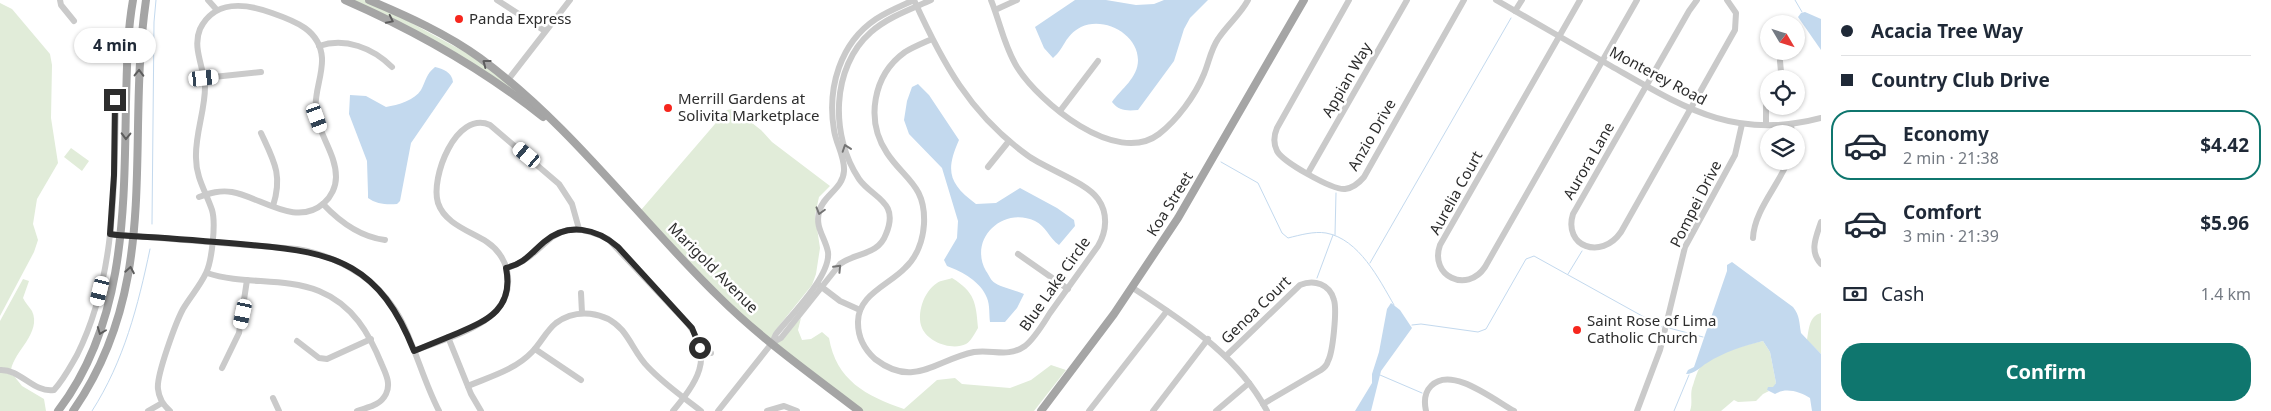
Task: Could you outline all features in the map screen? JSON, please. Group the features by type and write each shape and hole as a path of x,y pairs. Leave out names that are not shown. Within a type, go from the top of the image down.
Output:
{"main road":[{"path":"58,411 92,352 105,318 116,276 122,236 128,28 133,0"},
{"path":"73,411 100,366 114,331 130,274 135,236 140,58 146,0"},
{"name":"Marigold Avenue","path":"345,0 388,19 438,45 506,89 561,130"},
{"name":"Marigold Avenue","path":"369,0 442,36 477,57 508,80 611,179 718,296 772,344 859,411"},
{"name":"Koa Street","path":"1041,411 1133,288 1211,164 1304,0"}],"street":[{"path":"60,0 64,10 74,21"},
{"path":"208,0 216,9"},
{"path":"497,0 545,30"},
{"path":"819,285 828,257 827,248 819,229 818,213 824,200 840,183 844,173 844,163 835,136 832,116 834,88 838,69 848,48 868,25 883,14 915,2 931,0"},
{"path":"990,0 1007,48 1030,85 1060,111 1085,129 1117,142 1134,143 1154,137 1166,127 1187,103 1204,74 1218,38 1241,13 1248,0"},
{"path":"995,10 1017,0"},
{"name":"Anzio Drive","path":"1349,0 1275,131 1275,145 1280,155 1287,162 1336,188 1350,188 1360,182 1464,0"},
{"name":"Appian Way","path":"1308,173 1407,0"},
{"name":"Monterey Road","path":"1496,0 1602,61 1690,109 1707,116 1742,124 1766,125 1791,124 1821,118"},
{"path":"1515,11 1522,0"},
{"name":"Aurelia Court","path":"1580,0 1440,246 1439,263 1444,272 1452,278 1468,280 1482,271 1637,0"},
{"name":"Aurora Lane","path":"1697,0 1688,11 1573,214 1573,232 1583,244 1596,248 1608,246 1614,241 1735,30 1736,13 1727,0"},
{"path":"508,80 566,1"},
{"path":"718,411 772,344 782,338 819,285 844,262 870,252 880,245 885,237 889,225 889,216 884,203 857,176 843,139 839,110 846,68 856,48 872,31 915,2"},
{"name":"Blue Lake Circle","path":"860,310 859,332 865,349 888,368 898,372 910,373 972,352 1006,353 1021,348 1033,338 1068,289 1103,237 1106,223 1102,207 1095,195 1086,188 1040,164 1009,141 975,107 963,92 932,39 915,2"},
{"path":"170,411 162,403 158,392 159,380 183,310 194,285 206,273 214,219 202,196 197,172 196,154 204,101 204,78 198,51 198,36 203,22 216,9 233,3 250,4 301,24 310,32 319,46 322,65 315,110 336,174 333,192 323,204 313,210 300,213 291,213 231,192 215,192 202,196"},
{"path":"819,285 840,301 860,310 871,295 909,264 922,238 924,214 918,193 908,176 891,159 882,146 876,128 874,106 879,85 891,66 905,52 932,39"},
{"path":"319,46 338,42 352,44 381,57 392,67"},
{"path":"1060,111 1098,61"},
{"path":"1780,61 1782,70"},
{"path":"204,78 261,72"},
{"path":"0,370 21,375 43,390 54,390 83,342 96,307 104,275 110,234 116,103 114,99 105,98"},
{"path":"1766,115 1766,125"},
{"path":"414,351 484,322 496,313 507,291 506,268 495,249 451,221 441,211 438,202 436,189 443,164 457,135 465,126 478,122 490,125 554,178 572,204 579,229"},
{"name":"Pompei Drive","path":"1637,411 1657,361 1685,247 1735,155 1742,124"},
{"path":"261,133 278,173 278,190 273,206"},
{"path":"988,166 1009,141"},
{"path":"1753,238 1753,231 1760,215 1783,170"},
{"path":"323,204 336,218 370,237 385,240"},
{"path":"1821,222 1814,248 1815,257 1821,264"},
{"path":"506,268 525,261 554,236 565,231 579,229 594,232 618,247 692,328 697,338 701,354 697,378 673,411"},
{"path":"110,234 306,250 327,256 352,268 369,281 391,304 403,324 439,411"},
{"path":"1018,254 1068,289"},
{"path":"206,273 221,278 302,286 326,294 353,314 371,339 386,376 388,388 384,397 378,403 357,411"},
{"path":"222,368 239,333 247,280"},
{"name":"Genoa Court","path":"1226,356 1296,287 1304,283 1315,282 1322,284 1330,291 1335,305 1328,362 1321,370 1263,404"},
{"path":"1133,288 1208,339 1226,356 1249,383 1267,411"},
{"path":"581,293 582,313"},
{"path":"1089,411 1167,310"},
{"path":"468,386 512,367 535,348 556,323 566,317 582,313 604,317 616,324 647,366 701,411"},
{"path":"448,337 468,386 481,411"},
{"path":"297,341 319,358 327,359 371,339"},
{"path":"1152,411 1208,339"},
{"path":"535,348 581,380"},
{"path":"701,354 711,353"},
{"path":"1426,411 1425,398 1429,388 1439,380 1450,378 1462,382 1510,410"},
{"path":"1216,411 1249,383"},
{"path":"273,398 279,411"},
{"path":"148,411 162,403"},
{"path":"768,411 784,406 796,411"}],"green space":[{"path":"351,0 364,0 391,12 476,58 535,106 507,87"},
{"path":"0,3 12,9 50,54 52,65 51,118 58,163 37,199 33,224 38,240 34,252 0,316"},
{"path":"734,109 761,130 772,142 830,186 819,197 815,215 820,248 816,274 812,285 774,332 771,340 719,295 641,210 727,110"},
{"path":"71,148 89,161 82,171 64,157"},
{"path":"952,278 970,293 975,305 978,328 968,343 960,346 948,346 935,341 925,333 920,322 922,303 928,291 939,282"},
{"path":"23,279 29,281 23,298 32,311 33,327 11,370 0,368 0,321"},
{"path":"1821,313 1821,354 1807,340 1812,320"},
{"path":"801,318 798,330 802,340 811,339 822,332 829,338 838,365 855,384 865,392 904,409 937,380 955,378 962,384 1010,388 1031,380 1051,365 1066,370 1034,411 863,411 776,344"},
{"path":"1763,341 1770,352 1776,383 1774,387 1767,390 1769,391 1756,401 1738,402 1734,400 1721,411 1690,411 1692,388 1698,371 1703,364 1728,351"},
{"path":"4,372 14,376 22,386 44,399 46,411 0,411 0,373"}],"water":[{"path":"1075,0 1106,0 1136,5 1154,4 1164,0 1208,0 1190,18 1184,29 1174,61 1138,110 1124,110 1112,102 1132,78 1138,60 1132,42 1126,35 1109,26 1090,24 1081,27 1071,34 1053,58 1044,48 1035,27"},
{"path":"1805,12 1821,19 1821,50 1805,27 1805,15 1800,15"},
{"path":"435,67 449,73 453,82 411,143 400,201 397,204 374,202 368,198 367,161 349,114 350,95 366,96 386,107 401,103 418,94 428,75"},
{"path":"918,84 929,95 959,140 951,169 955,183 967,197 976,204 996,203 1020,188 1057,208 1074,220 1075,226 1059,245 1039,223 1023,218 1011,218 1001,222 992,228 985,237 982,259 991,279 998,285 1024,294 1017,308 1005,322 990,322 988,301 984,292 976,282 947,266 944,260 957,238 958,221 942,168 909,134 904,120 907,101 912,87"},
{"path":"1732,262 1793,307 1797,313 1801,333 1821,354 1821,411 1812,411 1810,398 1802,394 1784,391 1775,394 1767,390 1768,387 1773,387 1776,383 1770,352 1763,341 1741,347 1713,359 1695,372 1686,374 1688,370 1694,367 1727,271 1727,265"},
{"path":"1391,303 1400,310 1412,328 1381,371 1371,411 1355,411 1372,383 1372,374 1379,352 1387,309"}],"waterway":[{"path":"152,224 154,22 156,0"},
{"path":"1795,0 1802,12"},
{"path":"1370,263 1511,18"},
{"path":"1221,162 1258,183 1282,233 1288,238 1326,233 1348,243 1375,272 1394,305"},
{"path":"1335,235 1336,193"},
{"path":"1317,278 1333,235"},
{"path":"92,411 113,373 121,353 135,312 150,249"},
{"path":"1568,274 1582,251"},
{"path":"1412,325 1421,324 1478,332 1486,329 1526,259 1534,256 1662,327"},
{"path":"1669,328 1703,337"},
{"path":"1380,375 1422,393"},
{"path":"1674,411 1689,375"}],"place":[{"name":"Panda Express","path":"459,19"},
{"name":"Merrill Gardens at Solivita Marketplace","path":"668,108"},
{"name":"Saint Rose of Lima Catholic Church","path":"1577,330"}],"route":[{"path":"115,100 114,175 110,234 290,248 327,256 361,274 387,298 403,324 414,351 489,319 502,305 506,296 508,283 506,268 525,261 544,242 559,232 579,229 594,232 618,247 692,328 700,348"}]}
